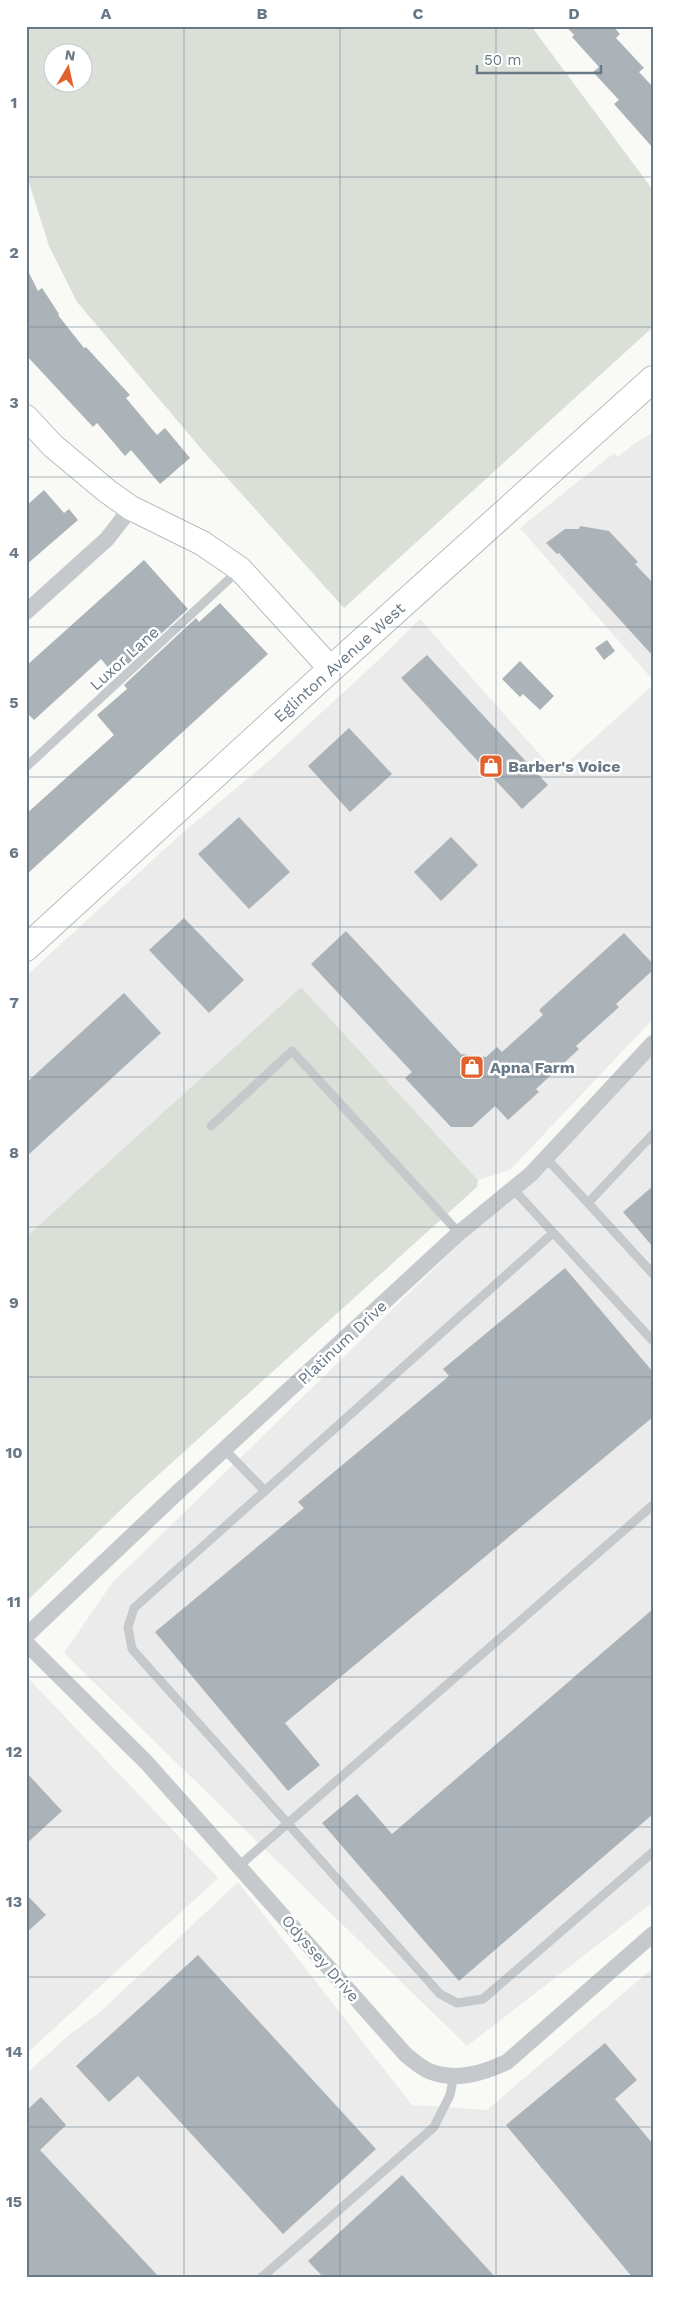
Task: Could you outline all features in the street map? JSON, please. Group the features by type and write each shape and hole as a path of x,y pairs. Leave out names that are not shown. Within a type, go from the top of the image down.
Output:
{"main road":[{"name":"Eglinton Avenue West","path":"26,948 331,669 652,380"}],"street":[{"path":"26,418 79,470 131,508 202,543 240,569 331,669"},
{"path":"26,612 107,539 131,508"},
{"name":"Platinum Drive","path":"26,1636 459,1233 514,1190 653,1043"},
{"name":"Odyssey Drive","path":"26,1643 147,1763 240,1865 406,2055 430,2071 454,2075 479,2074 506,2062 653,1934"}],"lane":[{"name":"Luxor Lane","path":"26,767 240,569"},
{"path":"211,1126 292,1052 459,1233"},
{"path":"588,1203 653,1134"},
{"path":"546,1158 653,1274"},
{"path":"514,1190 653,1341"},
{"path":"553,1233 134,1608 128,1626 132,1649 440,1994 457,2003 482,1999 653,1852"},
{"path":"225,1450 265,1492"},
{"path":"240,1865 286,1822 653,1505"},
{"path":"262,2278 434,2126 447,2102 454,2075"}],"shaded area":[{"path":"26,26 531,26 653,190 653,327 344,608 203,451 77,302 49,246 26,173"},
{"path":"651,434 653,436 653,680 520,528 614,453 618,457 638,441"},
{"path":"420,619 556,773 653,685 653,1019 510,1170 478,1180 301,987 26,1237 26,976 180,835 270,760"},
{"path":"301,987 478,1180 477,1187 135,1496 26,1602 26,1237"},
{"path":"653,1055 653,1902 467,2046 64,1653 112,1583"},
{"path":"28,1678 218,1878 26,2054 26,1679"},
{"path":"238,1882 412,2105 487,2110 653,1968 653,2278 26,2278 26,2074 69,2035 99,2013"}],"building":[{"path":"566,26 613,26 620,34 616,38 644,68 639,72 653,87 653,148 614,104 619,100 593,72 599,67 572,37 574,35"},
{"path":"26,267 38,291 42,288 58,315 84,348 86,347 130,395 126,398 157,435 165,428 190,458 160,484 131,450 125,456 97,423 93,427 26,355"},
{"path":"44,490 64,513 69,509 78,520 26,565 26,506"},
{"path":"580,526 609,531 638,562 635,564 653,583 653,656 559,553 557,554 546,543 565,529 579,529"},
{"path":"144,560 188,609 115,676 101,659 34,720 26,712 26,666"},
{"path":"220,603 268,654 26,875 26,814 114,735 97,715 127,689 124,685 196,618 199,622"},
{"path":"607,640 615,651 604,660 595,648"},
{"path":"427,655 548,785 522,809 401,678"},
{"path":"520,661 554,696 540,710 523,694 520,697 502,679"},
{"path":"349,728 392,774 350,812 308,766"},
{"path":"239,817 290,872 249,909 198,854"},
{"path":"451,837 478,865 441,901 414,872"},
{"path":"184,918 244,980 209,1013 149,950"},
{"path":"346,931 461,1054 486,1057 497,1047 502,1052 543,1015 539,1010 624,933 653,964 653,970 616,1004 619,1007 576,1046 579,1049 536,1089 539,1092 508,1120 495,1106 472,1127 451,1127 405,1078 412,1072 311,964"},
{"path":"124,993 161,1033 26,1157 26,1083"},
{"path":"653,1186 653,1247 623,1212"},
{"path":"565,1268 653,1372 653,1417 285,1723 320,1765 288,1791 155,1632 304,1508 298,1502 449,1376 443,1369"},
{"path":"653,1609 653,1814 459,1981 322,1823 357,1794 392,1834"},
{"path":"26,1772 62,1811 26,1844"},
{"path":"26,1894 46,1915 26,1933"},
{"path":"198,1955 376,2149 283,2234 138,2076 109,2102 76,2066"},
{"path":"605,2043 637,2080 615,2099 653,2144 653,2278 633,2278 506,2125"},
{"path":"41,2097 66,2125 40,2150 160,2278 26,2278 26,2111"},
{"path":"402,2175 496,2278 324,2278 308,2261"}],"place":[{"name":"Barber's Voice","path":"491,766"},
{"name":"Apna Farm","path":"472,1067"}]}
